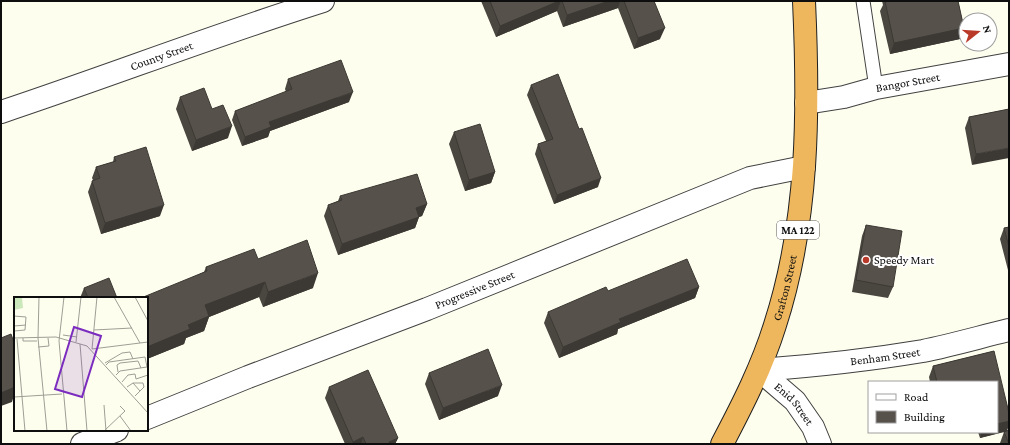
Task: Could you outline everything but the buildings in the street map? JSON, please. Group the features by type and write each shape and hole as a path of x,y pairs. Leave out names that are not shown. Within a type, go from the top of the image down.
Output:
{"highway":[{"name":"Grafton Street","path":"722,444 759,370 775,326 788,279 798,233 804,166 806,103 804,1"}],"street":[{"name":"County Street","path":"1,112 97,80 240,28 323,1"},
{"name":"Bangor Street","path":"806,103 876,88 1009,64"},
{"name":"Progressive Street","path":"148,418 248,377 427,309 750,178 804,166"},
{"name":"Benham Street","path":"759,370 839,363 888,356 924,350 1009,330"},
{"name":"Enid Street","path":"759,370 795,401 813,427 820,444"},
{"path":"82,444 114,431"}],"lane":[{"path":"863,1 876,88"}],"place":[{"name":"Speedy Mart","path":"866,260"}]}
